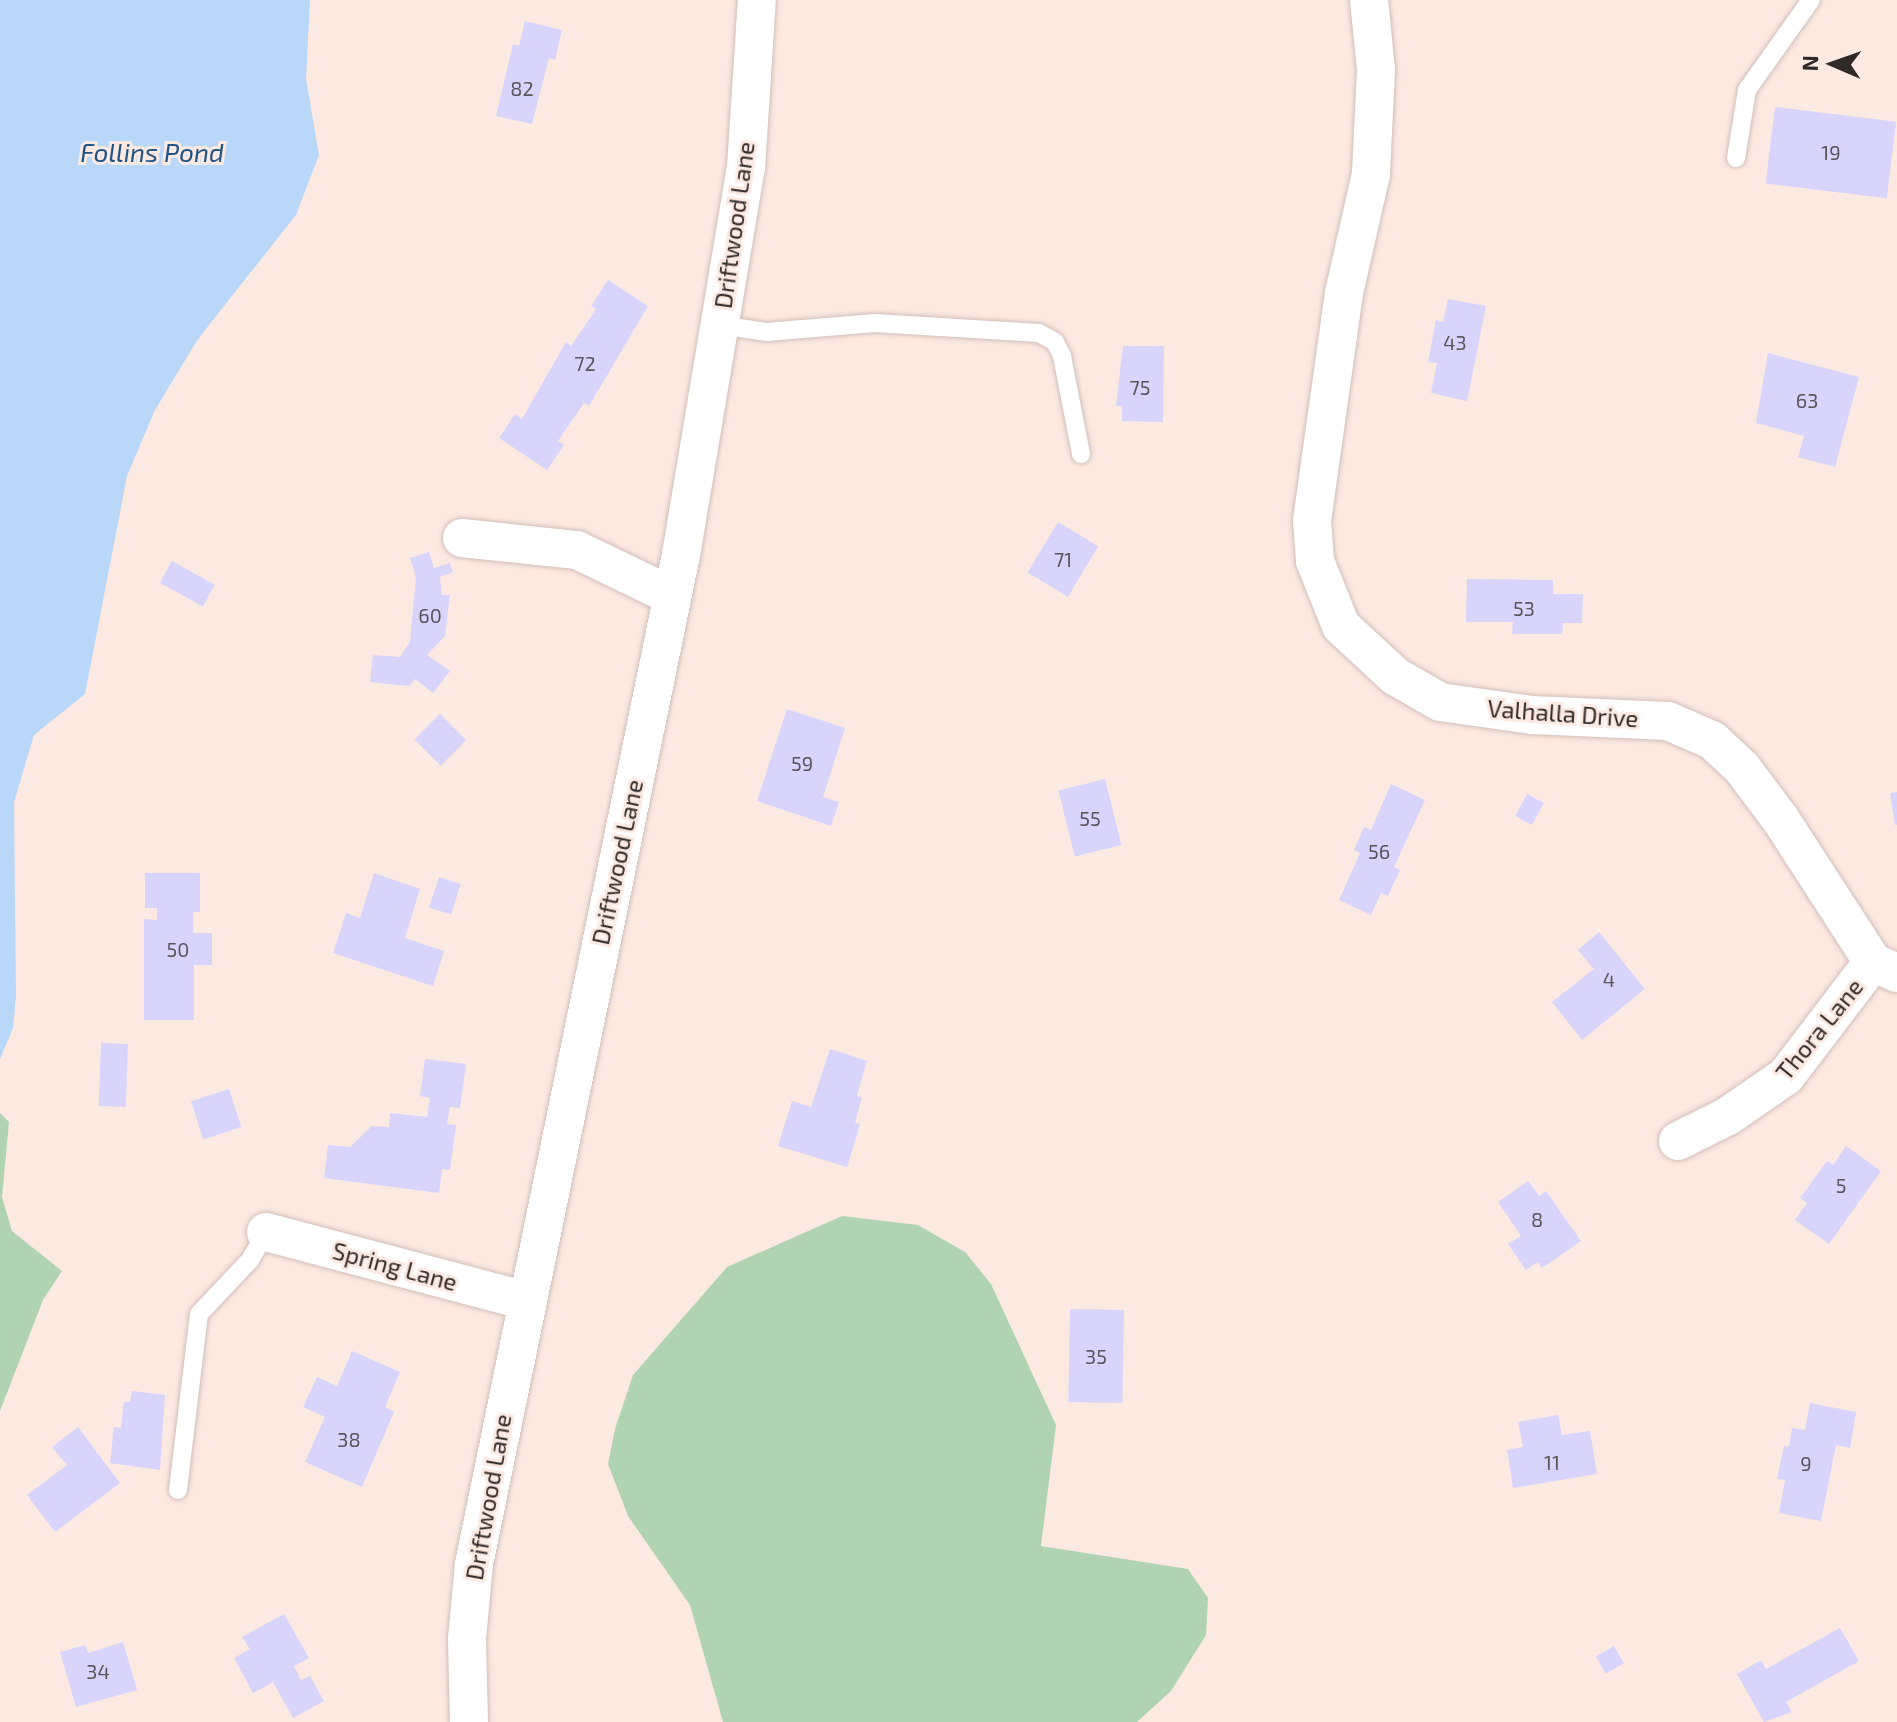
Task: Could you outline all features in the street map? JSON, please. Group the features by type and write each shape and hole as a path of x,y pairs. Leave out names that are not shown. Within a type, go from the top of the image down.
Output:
{"street":[{"name":"Driftwood Lane","path":"469,1722 467,1639 474,1564 524,1300 672,596 746,168 757,0"},
{"name":"Valhalla Drive","path":"1369,0 1376,70 1371,174 1344,293 1312,521 1315,561 1341,626 1395,676 1440,702 1532,715 1668,721 1712,740 1742,768 1885,968"},
{"path":"462,538 577,550 672,596"},
{"name":"Thora Lane","path":"1678,1141 1728,1116 1786,1076 1885,968"},
{"name":"Spring Lane","path":"266,1232 524,1300"}],"lane":[{"path":"1736,158 1747,90 1811,0"},
{"path":"719,325 767,332 875,323 1039,333 1055,342 1062,356 1081,454"},
{"path":"178,1490 199,1314 250,1260 266,1232"}],"green space":[{"path":"0,1113 9,1122 2,1197 12,1231 62,1271 43,1300 0,1411"},
{"path":"842,1216 918,1225 965,1252 991,1284 1056,1425 1041,1546 1188,1569 1208,1598 1206,1635 1171,1691 1137,1722 723,1722 690,1605 628,1516 608,1464 615,1429 633,1375 727,1267"}],"water":[{"name":"Follins Pond","path":"0,0 310,0 306,79 319,155 296,215 198,339 155,410 127,476 85,694 34,735 14,802 16,996 13,1028 0,1059"}],"building":[{"path":"525,21 562,30 555,60 549,58 532,124 496,116 513,44 519,46"},
{"path":"1775,107 1896,122 1887,198 1766,183"},
{"path":"608,280 648,306 589,406 584,403 558,441 564,445 547,470 499,438 515,414 522,419 566,342 571,346 596,309 591,306"},
{"path":"1448,299 1486,306 1467,401 1431,393 1437,363 1428,362 1436,320 1443,322"},
{"path":"1123,346 1164,346 1163,422 1122,421 1122,406 1116,406"},
{"path":"1768,353 1859,377 1835,467 1798,457 1804,436 1756,423"},
{"path":"1058,522 1098,546 1068,597 1028,573"},
{"path":"429,552 434,568 450,563 453,572 440,577 442,595 450,595 445,636 427,655 450,671 433,693 415,679 409,686 370,682 373,655 400,657 410,642 416,577 410,558"},
{"path":"172,561 215,585 203,607 160,583"},
{"path":"1467,579 1553,580 1553,594 1583,594 1582,623 1563,623 1562,634 1512,634 1513,622 1466,622"},
{"path":"787,709 845,728 823,797 839,802 831,826 757,801"},
{"path":"440,714 466,740 441,766 415,739"},
{"path":"1105,779 1121,845 1075,857 1058,791"},
{"path":"1391,784 1425,800 1394,867 1400,870 1388,896 1381,893 1371,915 1339,900 1360,853 1354,850 1364,827 1371,830"},
{"path":"1897,792 1897,825 1895,825 1890,793"},
{"path":"1527,794 1544,803 1532,825 1515,816"},
{"path":"145,873 200,873 200,912 193,912 193,933 212,933 212,965 194,965 194,1020 144,1020 144,919 157,920 157,908 145,908"},
{"path":"374,873 420,889 405,938 444,951 433,986 333,953 346,913 360,918"},
{"path":"439,877 461,884 451,915 429,907"},
{"path":"1599,932 1645,989 1582,1040 1552,1002 1594,969 1578,950"},
{"path":"101,1043 128,1044 126,1107 99,1106"},
{"path":"830,1049 867,1061 857,1096 862,1097 855,1123 860,1124 847,1167 778,1146 792,1101 811,1107"},
{"path":"425,1059 466,1064 460,1108 450,1107 447,1124 456,1125 450,1170 442,1169 439,1193 324,1178 328,1145 350,1147 372,1126 389,1127 390,1113 427,1117 430,1098 420,1096"},
{"path":"229,1089 241,1127 203,1139 191,1101"},
{"path":"1846,1146 1881,1171 1829,1244 1795,1220 1807,1203 1800,1198 1827,1161 1833,1165"},
{"path":"1528,1181 1539,1196 1546,1191 1581,1241 1542,1268 1538,1262 1526,1270 1508,1244 1521,1236 1498,1202"},
{"path":"1070,1309 1124,1310 1122,1403 1068,1402"},
{"path":"352,1351 400,1372 385,1407 394,1412 362,1487 305,1462 325,1417 303,1407 317,1377 337,1386"},
{"path":"132,1391 165,1395 160,1470 110,1463 114,1427 121,1428 124,1402 130,1402"},
{"path":"1810,1403 1856,1412 1850,1448 1836,1445 1821,1521 1779,1513 1785,1480 1777,1479 1784,1446 1789,1447 1792,1428 1805,1430"},
{"path":"1558,1415 1562,1435 1590,1431 1597,1474 1513,1488 1507,1450 1523,1447 1518,1422"},
{"path":"78,1427 120,1483 55,1532 27,1495 67,1465 52,1447"},
{"path":"284,1614 309,1658 294,1666 301,1680 310,1676 324,1701 293,1718 273,1682 253,1693 234,1658 250,1649 242,1637"},
{"path":"1840,1628 1859,1661 1786,1702 1792,1712 1764,1722 1737,1674 1761,1660 1766,1669"},
{"path":"123,1642 137,1690 76,1707 60,1652 85,1645 88,1653"},
{"path":"1614,1646 1624,1663 1606,1674 1596,1656"}]}
